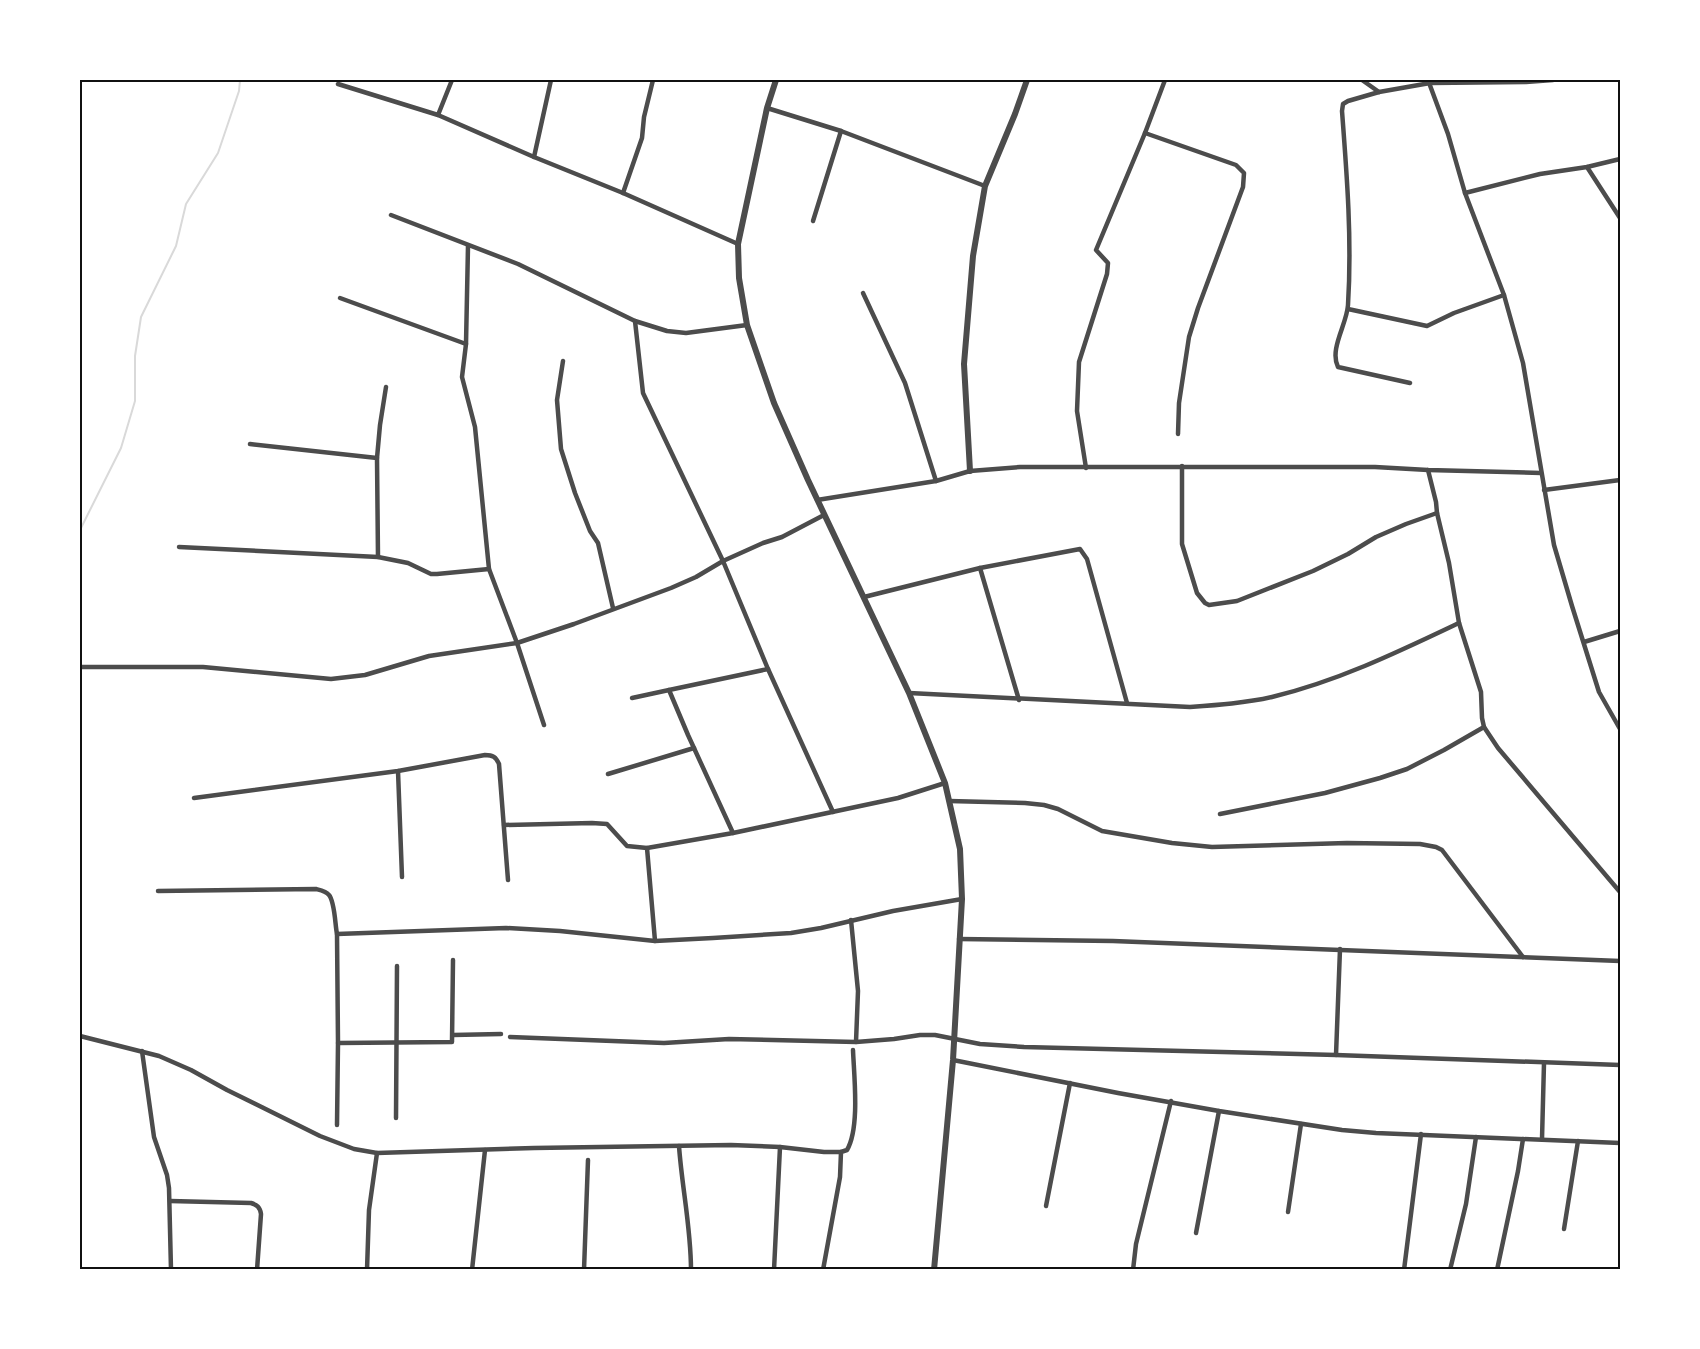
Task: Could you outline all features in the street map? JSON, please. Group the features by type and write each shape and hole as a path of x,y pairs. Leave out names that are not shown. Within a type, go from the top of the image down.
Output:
{"street":[{"path":"438,115 452,80"},
{"path":"534,157 551,80"},
{"path":"623,194 642,138 644,117 653,80"},
{"path":"776,80 767,108 738,244 739,278 747,325 774,403 817,500 909,693 945,783 960,849 962,899 953,1060 934,1269"},
{"path":"970,471 963,364 973,256 985,186 1027,80"},
{"path":"1086,468 1077,411 1079,362 1107,274 1108,263 1096,250 1165,80"},
{"path":"1362,80 1379,92"},
{"path":"1410,383 1338,368 1335,362 1339,334 1348,309 1350,226 1343,104 1379,92 1429,81 1553,80"},
{"path":"1429,81 1448,134 1465,193 1504,295 1529,391 1554,545 1599,692 1620,729"},
{"path":"338,84 438,115 738,244"},
{"path":"767,108 841,131 985,186"},
{"path":"813,221 841,131"},
{"path":"1145,133 1236,165 1244,173 1243,187 1189,337 1179,403 1178,434"},
{"path":"1465,193 1540,174 1620,159"},
{"path":"1587,167 1620,218"},
{"path":"391,215 518,264 635,321 667,331 686,333 747,325"},
{"path":"468,246 466,344 462,377 475,427 489,569 517,643 544,725"},
{"path":"863,293 905,383 936,480"},
{"path":"1348,309 1427,326 1454,313 1504,295"},
{"path":"340,298 466,344"},
{"path":"635,321 643,393 723,561 768,669 833,812"},
{"path":"563,361 557,400 561,449 574,493 590,531 598,543 613,609"},
{"path":"378,557 377,458 386,387"},
{"path":"249,444 377,458"},
{"path":"1182,466 1182,544 1197,593 1209,605 1237,601 1313,571 1376,537 1437,513"},
{"path":"817,500 936,480 970,471 1020,467 1375,466 1541,473"},
{"path":"1428,470 1437,502 1437,513 1449,563 1459,622 1479,684 1485,727 1498,748 1620,892"},
{"path":"1544,490 1620,480"},
{"path":"80,667 203,667 331,679 365,675 446,652 517,643 574,624 671,588 723,561 782,537 824,515"},
{"path":"178,547 378,557 408,563 431,574 489,569"},
{"path":"864,597 980,567 1080,549 1087,559 1127,703"},
{"path":"980,567 1018,700"},
{"path":"909,693 1190,707 1231,704 1271,697 1324,682 1388,657 1459,622"},
{"path":"1584,642 1620,631"},
{"path":"632,698 768,669"},
{"path":"669,690 733,833"},
{"path":"1220,814 1325,794 1380,778 1407,769 1485,727"},
{"path":"608,774 693,748"},
{"path":"194,798 398,771 492,755 499,764 508,880"},
{"path":"398,771 402,877"},
{"path":"504,825 608,824 627,846 647,848 733,833 898,798 945,783"},
{"path":"949,801 1044,805 1058,809 1102,831 1212,847 1347,843 1420,844 1437,847 1442,850 1523,957"},
{"path":"647,848 655,941"},
{"path":"158,891 316,889 329,895 337,934 337,1125"},
{"path":"337,934 506,928 655,941 791,933 962,899"},
{"path":"851,921 858,975 856,1042"},
{"path":"959,939 1113,941 1620,961"},
{"path":"1336,1055 1340,950"},
{"path":"338,1042 397,1044 452,1042 453,960"},
{"path":"396,1118 397,966"},
{"path":"453,1035 501,1034"},
{"path":"80,1035 159,1056 320,1136 354,1149 377,1153 731,1145 841,1152 847,1150 854,1128 853,1050"},
{"path":"510,1037 655,1043 729,1039 856,1042 935,1035 980,1044 1024,1047 1620,1065"},
{"path":"142,1051 154,1137 167,1175 170,1201 171,1269"},
{"path":"953,1060 1219,1111 1376,1134 1620,1143"},
{"path":"1542,1139 1544,1063"},
{"path":"1046,1206 1070,1083"},
{"path":"1133,1269 1136,1244 1171,1101"},
{"path":"1196,1233 1219,1111"},
{"path":"1288,1212 1301,1124"},
{"path":"1404,1269 1421,1134"},
{"path":"1449,1269 1466,1204 1476,1137"},
{"path":"1497,1269 1523,1139"},
{"path":"1564,1229 1578,1141"},
{"path":"679,1146 691,1245 691,1269"},
{"path":"774,1269 780,1147"},
{"path":"472,1269 485,1150"},
{"path":"823,1269 840,1177 841,1152"},
{"path":"367,1269 369,1210 377,1153"},
{"path":"584,1269 588,1160"},
{"path":"170,1201 257,1205 261,1214 257,1269"}],"waterway":[{"path":"80,530 121,448 135,401 135,356 141,317 176,246 186,204 218,153 239,91 240,80"}]}
